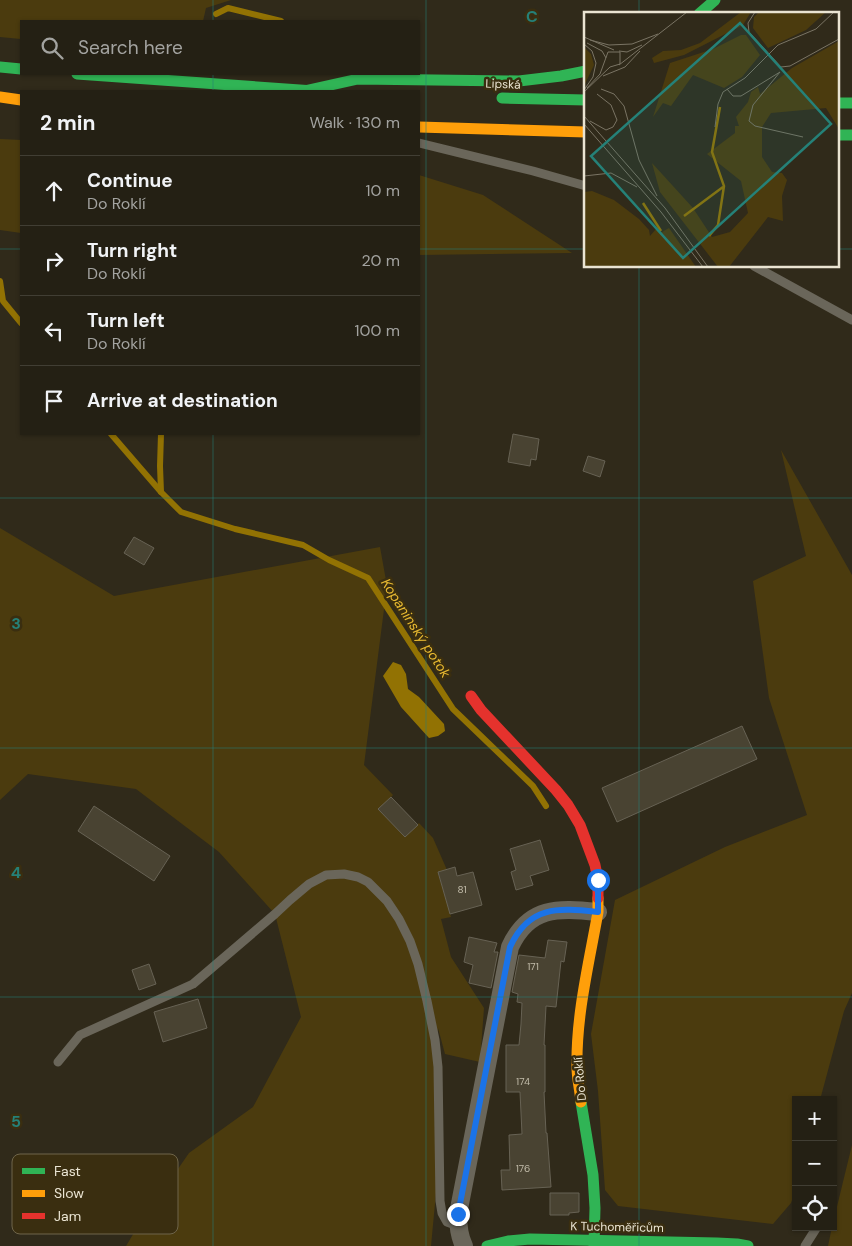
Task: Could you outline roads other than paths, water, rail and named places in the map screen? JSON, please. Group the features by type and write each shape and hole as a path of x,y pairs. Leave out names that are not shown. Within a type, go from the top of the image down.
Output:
{"main road":[{"path":"701,12 715,0"},
{"path":"0,67 20,69"},
{"path":"308,90 358,79 519,81 584,72"},
{"path":"90,75 291,90"},
{"path":"0,97 20,100"},
{"name":"Lipská","path":"495,98 584,100"},
{"path":"420,127 584,132"},
{"name":"Do Roklí","path":"471,696 481,710 568,805 580,825 595,865 598,880 598,912 580,1018 577,1069 593,1174 595,1208 594,1246"},
{"name":"K Tuchoměřicům","path":"487,1246 496,1242 519,1240 737,1244 748,1246"}],"street":[{"path":"464,1246 459,1234 458,1214 510,947 519,931 533,918 542,913 556,910 598,912"}],"lane":[{"path":"420,143 534,171 584,185"},
{"path":"758,268 852,320"},
{"path":"58,1062 80,1035 192,984 309,884 326,875 344,874 358,877 368,882 387,901 410,941 418,964 435,1040 438,1067 440,1201 442,1213 447,1222 458,1226"},
{"path":"805,1246 814,1231"}],"waterway":[{"path":"216,14 228,8 277,20"},
{"name":"Kopaninský potok","path":"0,281 3,301 20,322"},
{"name":"Kopaninský potok","path":"112,435 161,492 181,512 235,529 303,545 329,560 368,578 453,709 533,786 546,806"},
{"path":"161,435 161,492"}]}
